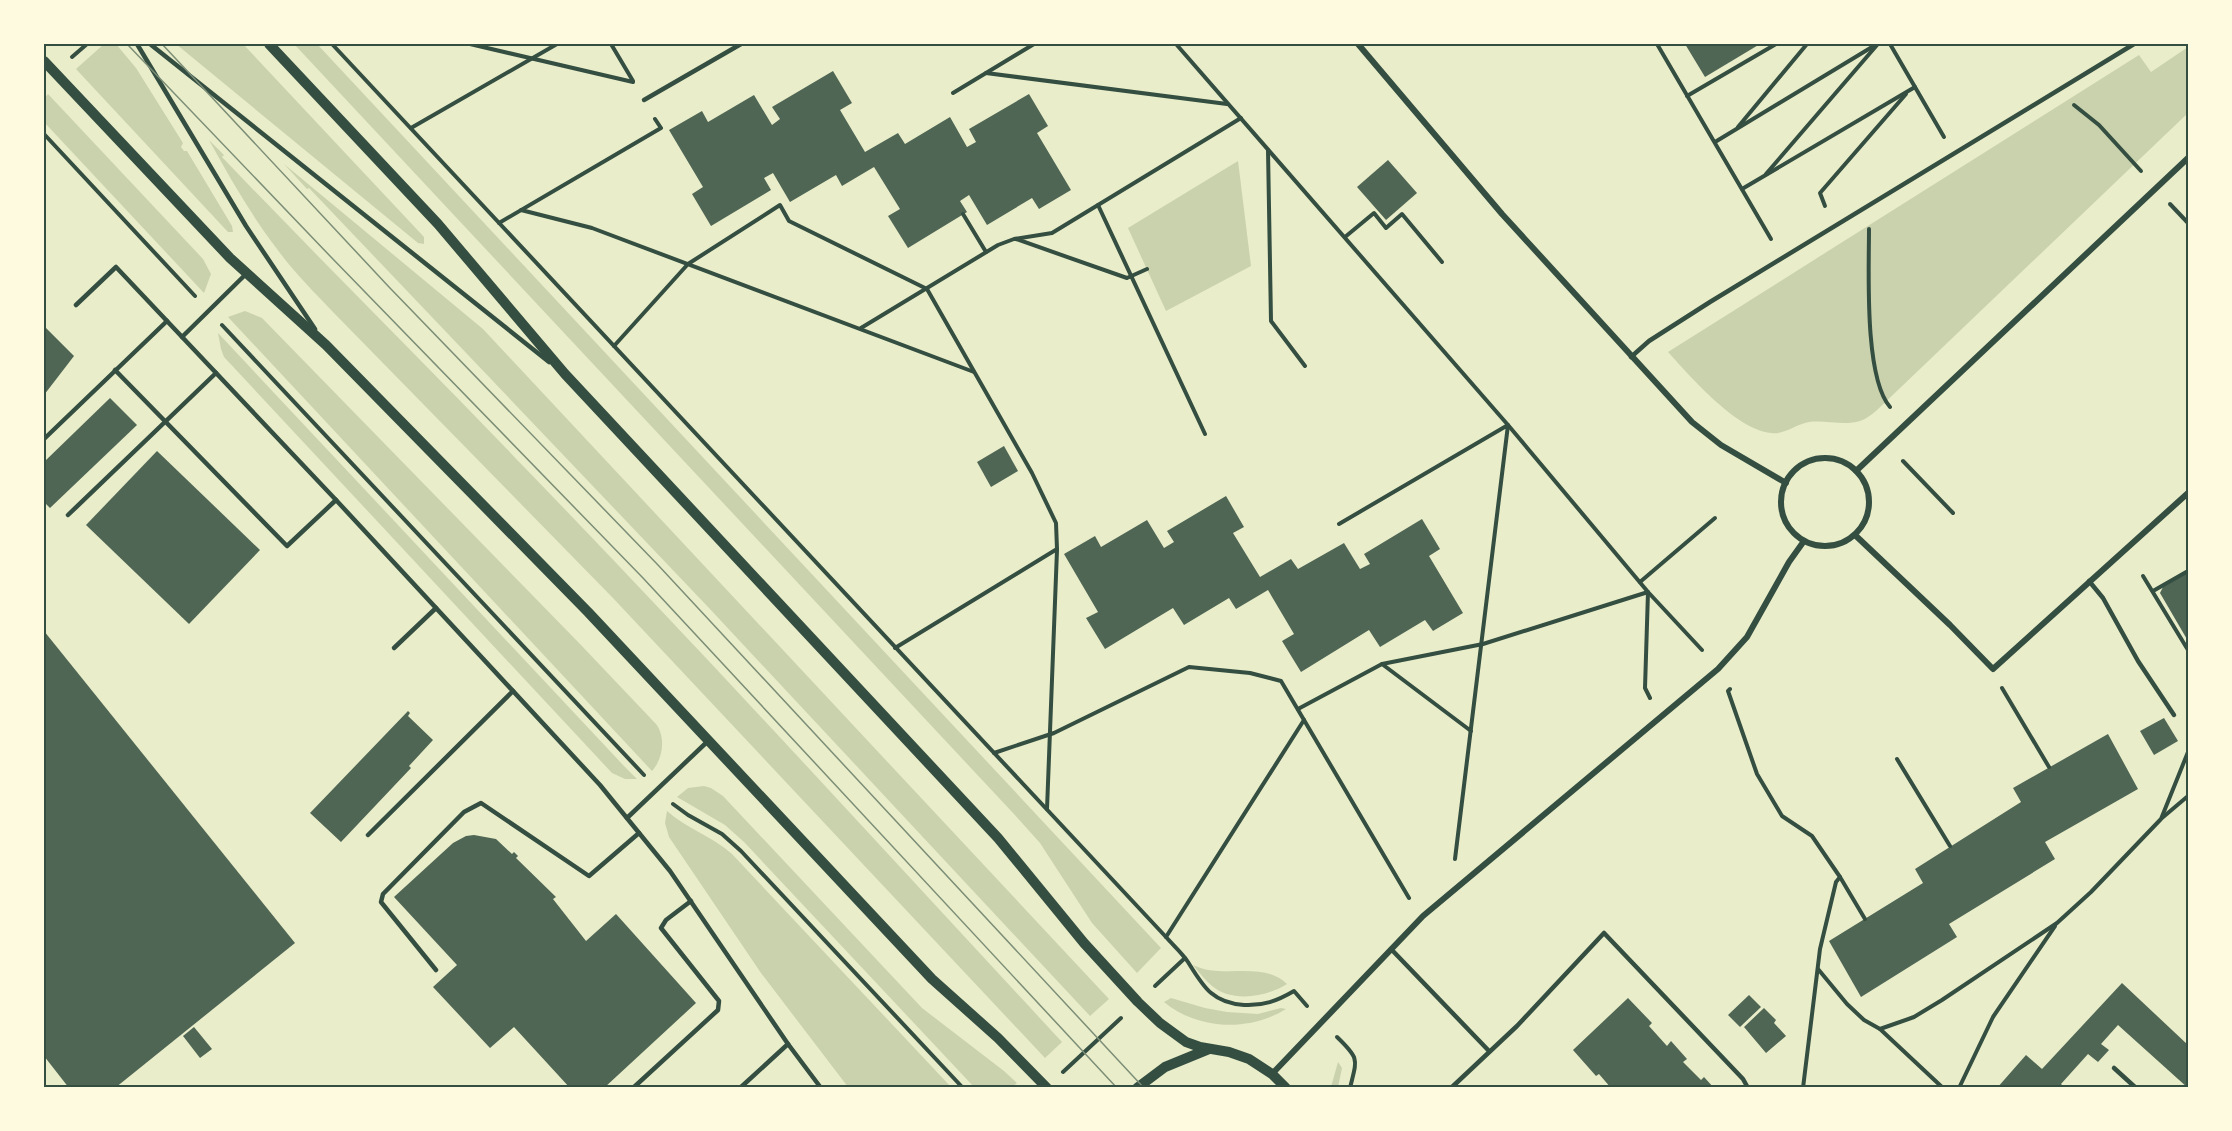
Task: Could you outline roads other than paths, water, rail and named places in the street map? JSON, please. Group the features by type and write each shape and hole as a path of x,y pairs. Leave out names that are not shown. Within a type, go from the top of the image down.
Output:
{"street":[{"path":"269,44 438,224 570,379 998,838 1084,943 1138,1002 1160,1023 1186,1042 1239,1054 1272,1074 1286,1088"},
{"path":"1358,44 1502,214 1692,422 1721,445 1786,483"},
{"path":"44,62 247,274 326,345 588,612 932,979 1004,1044 1047,1088"},
{"path":"1856,471 2188,158"},
{"path":"1824,458 1842,462 1856,471 1866,486 1869,503 1866,520 1855,535 1840,544 1822,546 1804,541 1791,531 1783,515 1781,498 1786,483 1799,467 1824,458"},
{"path":"1855,535 1993,669 2188,493"},
{"path":"1272,1074 1424,916 1718,669 1747,637 1789,562 1804,541"},
{"path":"1137,1088 1165,1067 1212,1048"}],"lane":[{"path":"137,44 246,226 326,345"},
{"path":"150,44 570,379"},
{"path":"644,100 741,44"},
{"path":"1631,357 1671,326 2134,44"},
{"path":"76,305 116,267 336,500 627,818 691,901 788,1044 821,1088"},
{"path":"182,337 247,274"},
{"path":"44,439 167,321"},
{"path":"115,370 287,546 336,500"},
{"path":"68,515 216,373"},
{"path":"2089,581 2103,598 2127,645 2174,715"},
{"path":"394,648 436,608"},
{"path":"368,835 513,691"},
{"path":"627,818 709,740"},
{"path":"436,970 381,902 382,894 464,812 481,803 589,876 639,833"},
{"path":"633,1088 718,1010 719,1001 661,928 666,921 691,901"},
{"path":"1451,1088 1517,1026 1604,933 1743,1079 1748,1088"},
{"path":"1391,949 1489,1051"},
{"path":"740,1088 788,1044"},
{"path":"2115,1068 2136,1088"}],"tram line":[{"path":"127,44 643,578 1117,1088"},
{"path":"162,44 389,287 658,565 1144,1088"}]}
